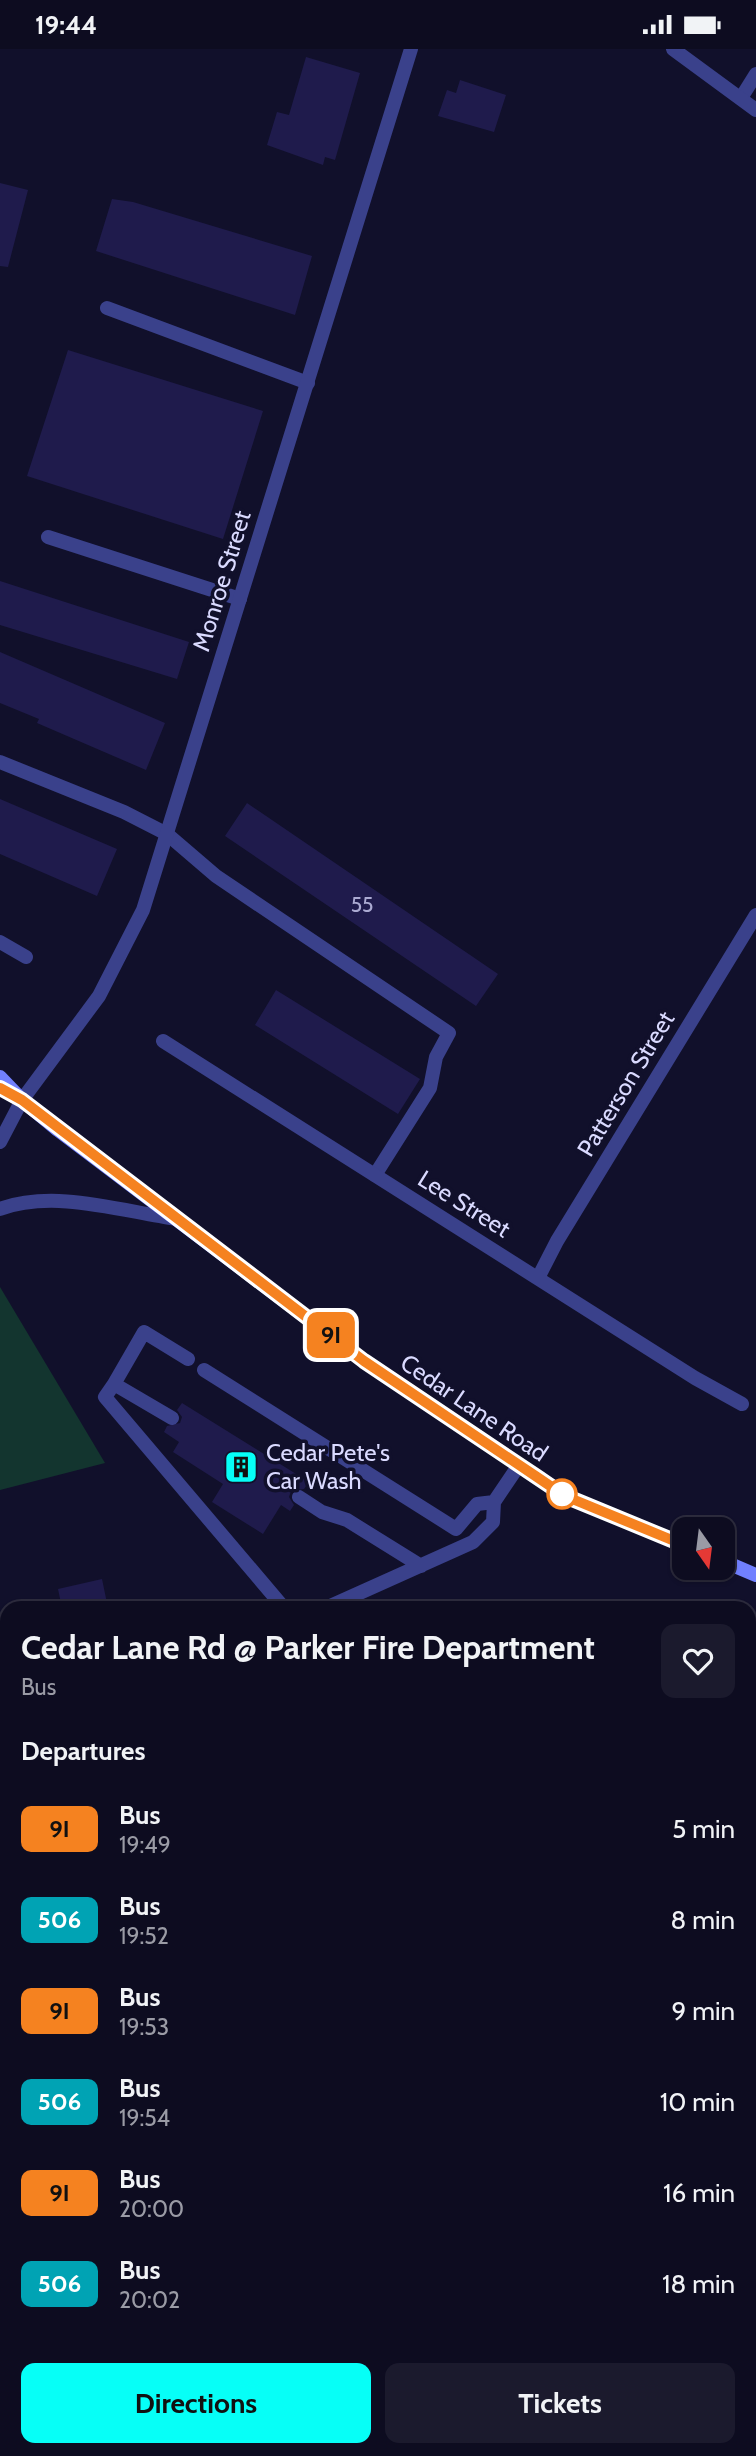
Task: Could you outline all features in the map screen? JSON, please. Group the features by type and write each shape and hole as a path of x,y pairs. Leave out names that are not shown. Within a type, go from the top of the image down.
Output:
{"main road":[{"path":"0,1077 22,1100"},
{"path":"0,1088 22,1100"},
{"name":"Cedar Lane Road","path":"22,1100 364,1361 565,1496 672,1540"},
{"path":"735,1566 756,1574"}],"street":[{"name":"Monroe Street","path":"22,1100 99,996 143,910 411,49"},
{"path":"673,49 756,110"},
{"path":"741,98 756,74"},
{"path":"107,307 308,383"},
{"path":"48,537 240,599"},
{"path":"0,762 124,812 167,834 216,876 449,1033 436,1057 429,1088 375,1175"},
{"name":"Patterson Street","path":"538,1278 557,1241 756,915"},
{"path":"0,942 26,957"},
{"name":"Lee Street","path":"163,1041 538,1278 742,1403"},
{"path":"0,1117 22,1100"},
{"path":"0,1142 22,1100"},
{"path":"0,1209 27,1200 62,1201 176,1219"},
{"path":"188,1359 144,1332 106,1397 278,1601"},
{"path":"204,1370 456,1529 477,1504 494,1502"},
{"path":"114,1384 172,1418"},
{"path":"342,1601 473,1542 493,1522 494,1502 519,1465"},
{"path":"299,1497 323,1512 347,1520 421,1566"}],"green space":[{"path":"0,1287 105,1463 0,1490"}],"building":[{"path":"306,57 360,73 335,160 325,157 323,165 267,145 277,112 289,115"},
{"path":"460,80 506,95 494,132 438,116 447,90 456,93"},
{"path":"0,183 28,190 8,267 0,266"},
{"path":"112,199 133,202 312,256 295,315 96,251"},
{"path":"68,350 263,411 223,539 27,476"},
{"path":"0,581 189,642 177,679 0,625"},
{"path":"0,652 165,723 146,770 37,723 39,719 0,703"},
{"path":"0,799 117,849 97,896 0,854"},
{"path":"247,803 498,974 476,1006 225,836"},
{"path":"276,990 420,1079 398,1114 255,1025"},
{"name":"Cedar Pete's Car Wash","path":"182,1403 309,1482 304,1489 291,1491 289,1497 294,1505 290,1511 281,1505 263,1534 212,1502 223,1484 173,1452 179,1442 164,1432 167,1426 180,1423 182,1417 177,1410"},
{"path":"102,1579 107,1601 61,1601 58,1589"}],"bus line":[{"name":"9I","path":"0,1088 22,1100 364,1361 565,1496 672,1540"}],"place":[{"name":"Cedar Pete's Car Wash","path":"241,1467"}]}
